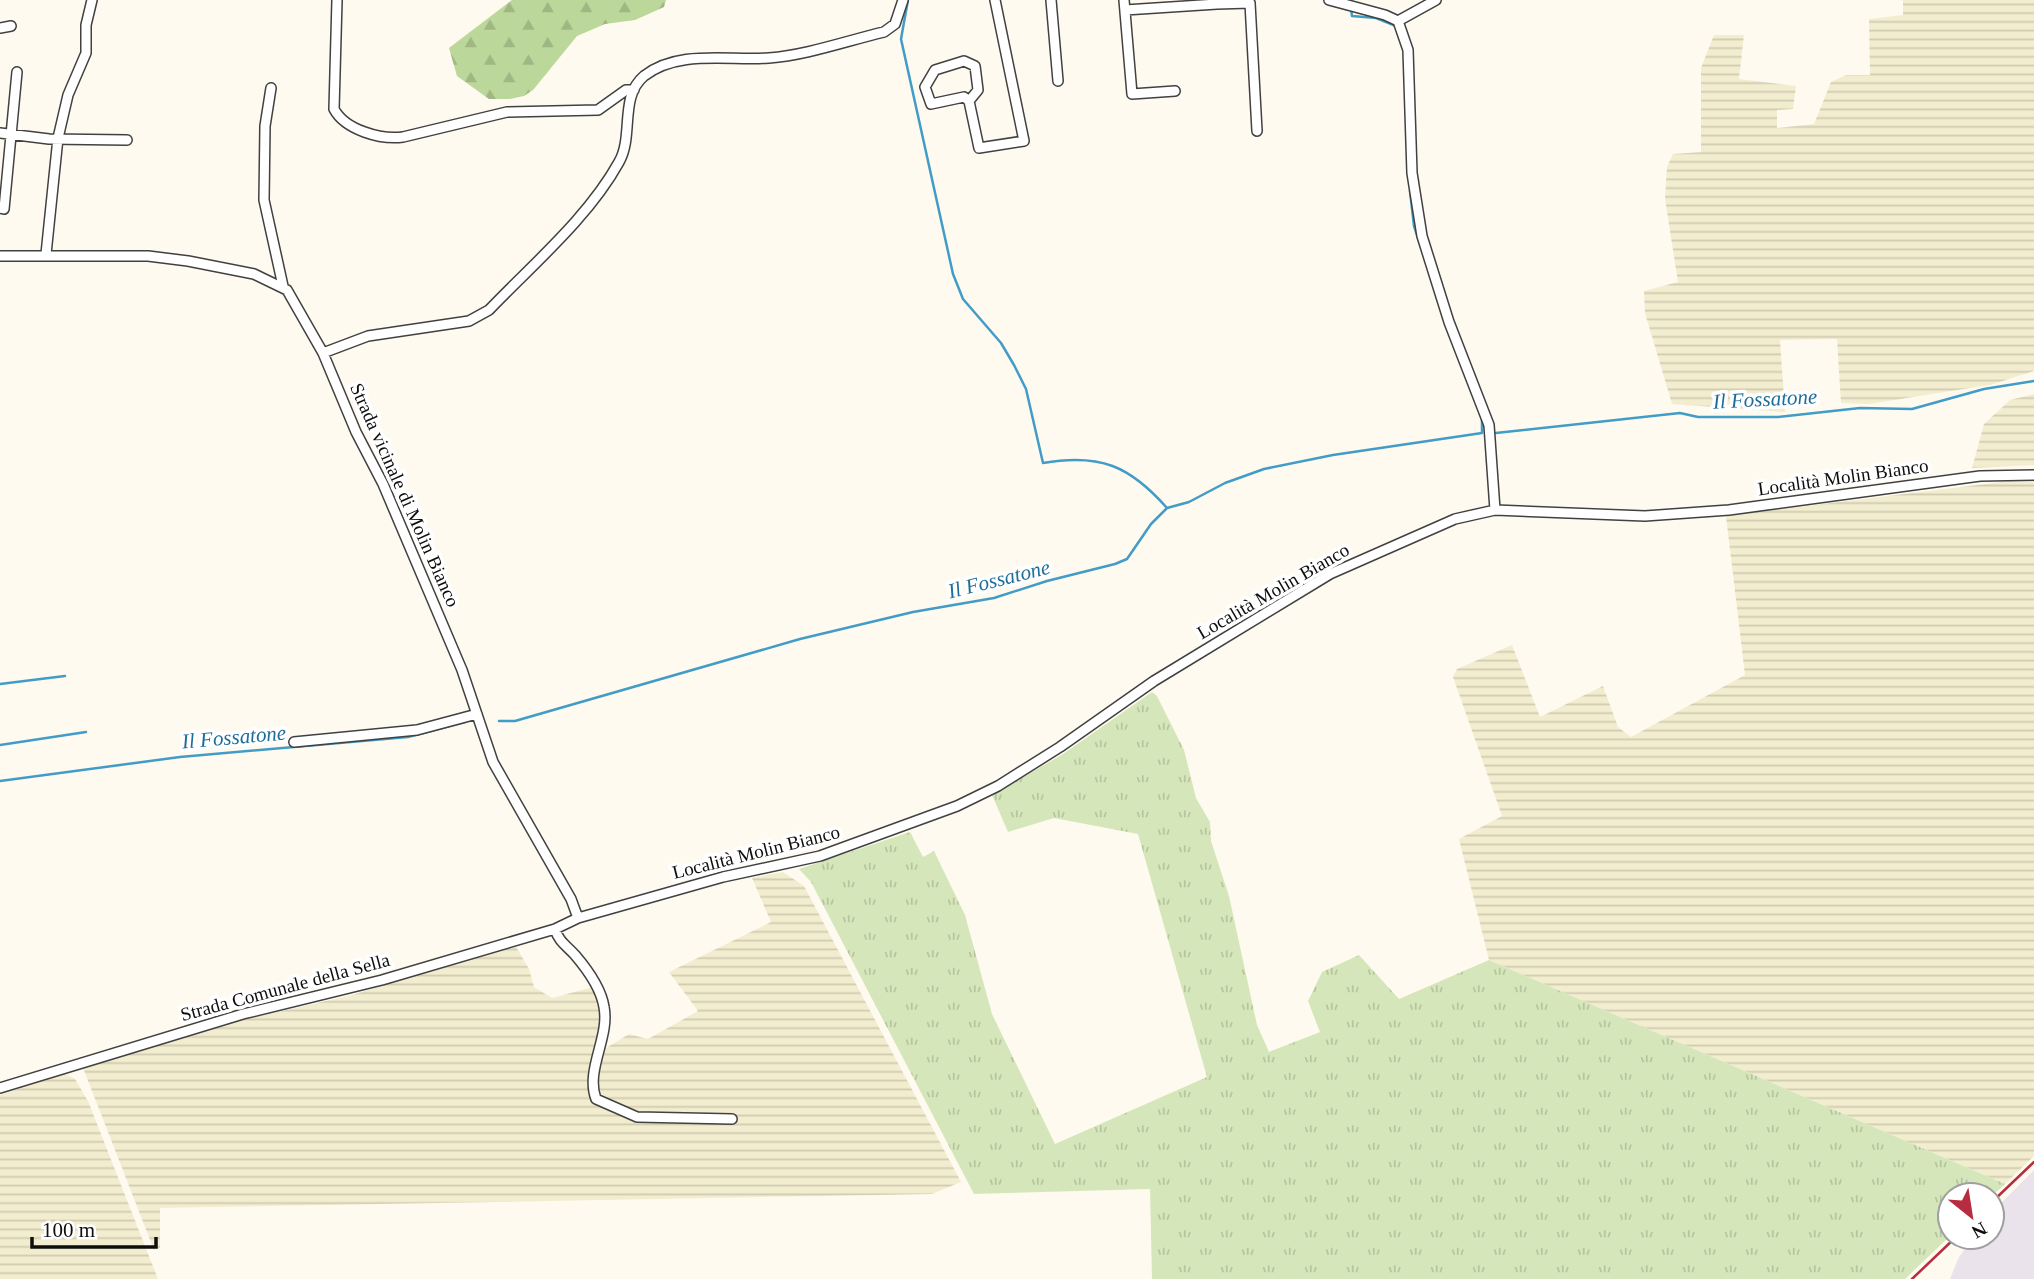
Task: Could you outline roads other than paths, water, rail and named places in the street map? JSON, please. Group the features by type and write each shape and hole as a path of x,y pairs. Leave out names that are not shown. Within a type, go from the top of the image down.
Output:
{"street":[{"path":"46,254 58,138 68,95 86,53 86,25 92,0"},
{"path":"337,0 334,109 345,122 389,139 507,112 590,112 607,106 626,90 634,90"},
{"path":"323,353 368,336 469,321 489,310 587,207 620,161 634,90 643,77 657,69 692,58 771,58 884,32 895,24 903,0"},
{"path":"969,101 978,90 975,66 964,61 935,70 925,87 931,104 964,97 969,101 979,148 1024,141 995,0"},
{"path":"1051,0 1058,81"},
{"path":"1329,0 1352,3 1398,22 1408,50 1412,173 1422,236 1449,322 1489,425 1495,510"},
{"path":"1398,22 1436,0"},
{"path":"1175,91 1132,94 1124,5 1250,3 1257,131"},
{"path":"0,28 11,26"},
{"path":"0,208 4,209 17,72"},
{"name":"Strada vicinale di Molin Bianco","path":"271,88 265,126 264,200 287,290 323,353 425,583 493,762 571,898 578,918"},
{"path":"0,133 127,140"},
{"path":"0,256 46,254 188,261 254,274 287,290"},
{"name":"Località Molin Bianco","path":"578,918 723,877 820,856 957,806 998,786 1060,747 1154,681 1330,574 1455,519 1495,510 1645,516 1729,510 1980,476 2034,475"},
{"path":"294,742 417,730 477,714"},
{"name":"Strada Comunale della Sella","path":"0,1088 243,1014 382,979 555,929 578,918"},
{"path":"555,929 558,940 585,968 604,1007 605,1018 594,1082 596,1099 637,1117 732,1119"}],"waterway":[{"path":"908,0 901,39 953,274 963,299 1001,343 1026,389 1043,463 1081,460 1112,466 1140,482 1167,508"},
{"path":"1351,9 1352,16 1376,18 1396,26"},
{"path":"1410,191 1414,226 1423,253"},
{"name":"Il Fossatone","path":"1496,433 1680,413 1698,417 1778,417 1860,408 1912,409 1984,389 2034,381"},
{"name":"Il Fossatone","path":"499,721 515,721 800,639 913,612 994,598 1115,564 1127,559 1151,524 1167,508 1189,502 1225,483 1264,469 1333,455 1482,433 1482,417"},
{"path":"0,684 65,676"},
{"name":"Il Fossatone","path":"0,781 180,757 408,737 465,722"},
{"path":"0,745 86,732"}],"railway":[{"path":"2006,1189 2034,1162"},
{"path":"1912,1279 1941,1251"}]}
